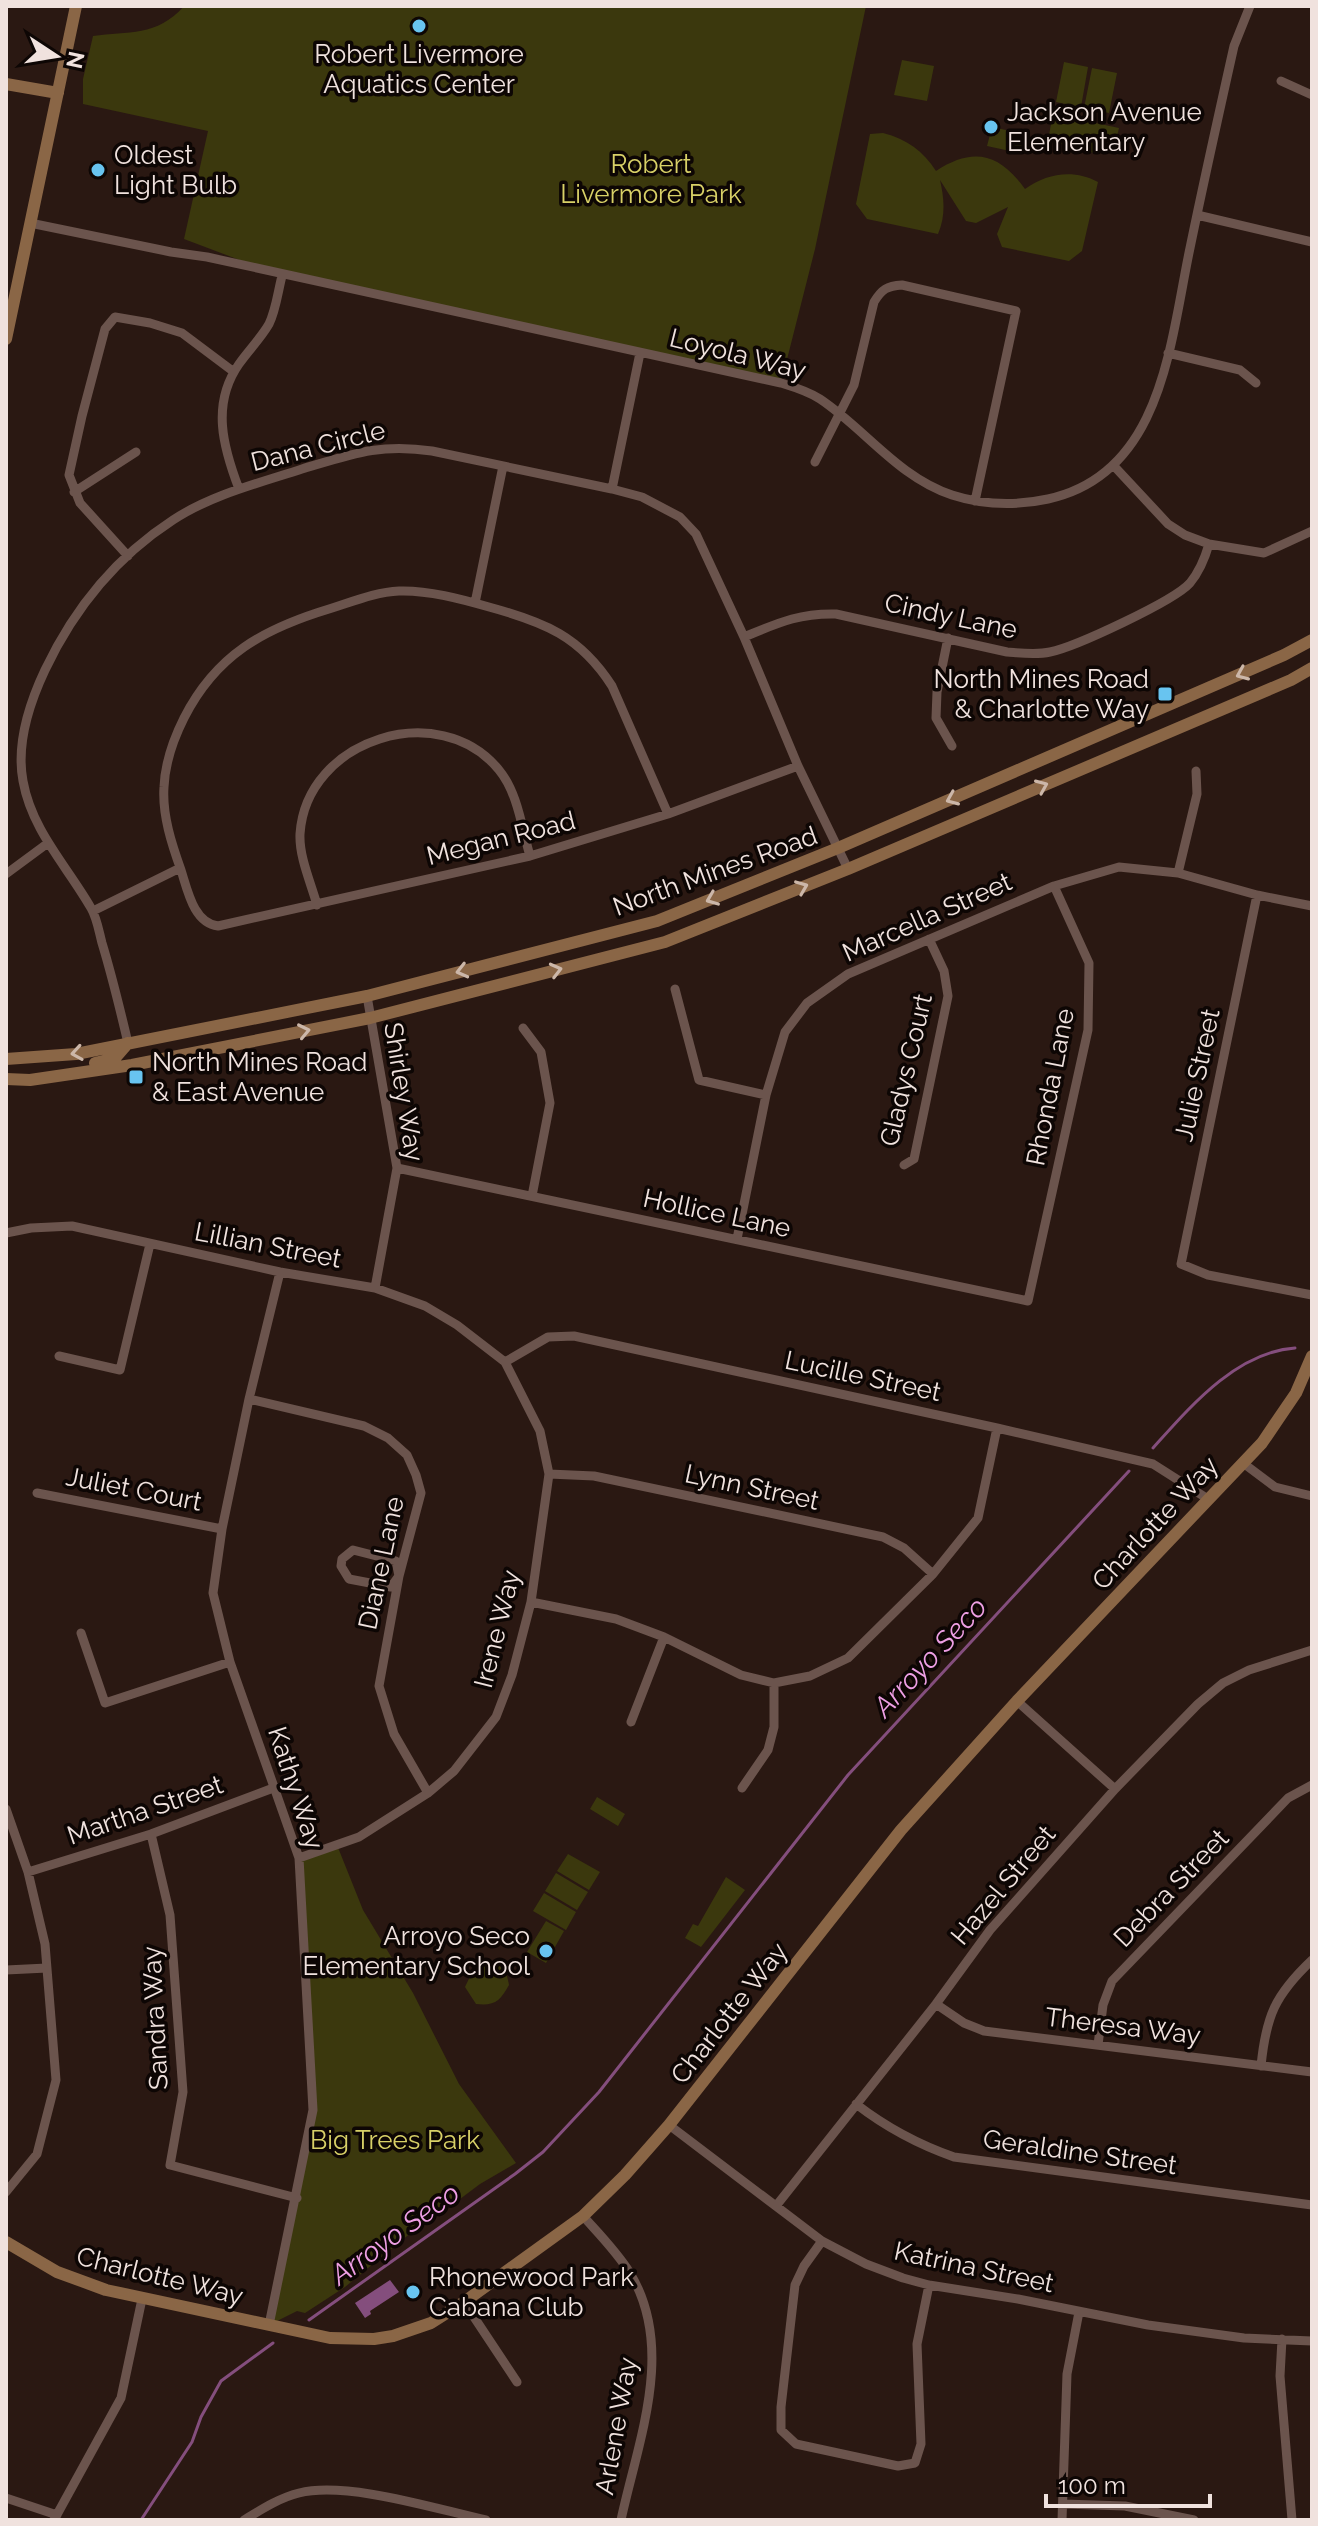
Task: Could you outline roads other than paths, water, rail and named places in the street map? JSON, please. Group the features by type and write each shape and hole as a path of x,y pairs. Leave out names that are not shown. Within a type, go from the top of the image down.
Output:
{"main road":[{"path":"6,339 76,6"},
{"path":"6,84 58,93"},
{"name":"North Mines Road","path":"6,1059 76,1054 367,996 657,921 838,848 1284,655 1312,640"},
{"name":"North Mines Road","path":"6,1079 23,1080 132,1065 370,1018 665,942 848,869 1291,680 1312,668"},
{"path":"23,1080 39,1070 115,1058 128,1043"},
{"name":"Charlotte Way","path":"6,2242 31,2259 79,2281 142,2299 275,2327 353,2339 393,2336 431,2323 464,2302 583,2216 625,2175 669,2125 901,1830 1017,1701 1262,1443 1296,1393 1312,1356"}],"street":[{"name":"Loyola Way","path":"30,223 207,257 282,276 781,383 820,399 900,466 950,494 975,501 1010,504 1060,496 1085,485 1114,466 1137,438 1150,413 1168,353 1234,46 1250,6"},
{"path":"1281,81 1312,95"},
{"path":"1197,215 1312,242"},
{"path":"239,489 222,431 221,409 234,372 270,323 282,276"},
{"path":"815,462 860,369 874,302 881,291 888,286 902,285 1016,311 975,501"},
{"path":"128,556 80,503 69,475 105,329 115,317 182,333 234,372"},
{"path":"612,489 640,353"},
{"path":"1168,353 1240,370 1256,383"},
{"name":"Dana Circle","path":"128,1043 93,911 32,814 22,780 26,720 52,656 81,605 128,556 174,519 239,489 381,448 403,447 612,489 665,507 680,517 696,534 744,637 798,766 848,869"},
{"path":"74,492 136,452"},
{"path":"475,603 503,466"},
{"path":"1114,466 1168,524 1185,535 1209,544 1264,553 1312,531"},
{"name":"Cindy Lane","path":"744,637 789,618 836,614 1007,652 1052,652 1170,599 1189,584 1209,544"},
{"path":"93,911 180,868 165,816 163,789 166,764 177,731 194,698 214,672 266,632 292,620 377,594 400,591 422,593 475,603 528,617 578,644 600,667 612,686 668,814"},
{"path":"948,638 937,692 936,718 952,746"},
{"path":"317,905 300,836 305,811 318,781 336,761 352,751 398,734 423,732 460,740 499,770 509,786 530,856"},
{"name":"Megan Road","path":"180,868 200,919 207,925 218,926 530,856 668,814 798,766"},
{"path":"1178,873 1197,794 1196,771"},
{"path":"6,874 48,843"},
{"name":"Marcella Street","path":"737,1239 766,1095 785,1032 807,1003 848,974 1054,886 1119,867 1178,873 1257,895 1312,906"},
{"name":"Rhonda Lane","path":"1028,1301 1088,1030 1089,963 1054,886"},
{"name":"Julie Street","path":"1257,895 1181,1264 1208,1275 1312,1295"},
{"name":"Gladys Court","path":"904,1165 914,1159 948,996 944,971 929,939"},
{"path":"675,989 699,1080 766,1095"},
{"name":"Shirley Way","path":"367,996 397,1168 375,1288"},
{"path":"523,1028 541,1052 550,1103 532,1196"},
{"name":"Hollice Lane","path":"397,1168 1028,1301"},
{"name":"Lillian Street","path":"6,1233 72,1226 280,1272 375,1288 425,1306 457,1325 505,1362"},
{"path":"59,1356 120,1370 150,1244"},
{"name":"Kathy Way","path":"275,2327 313,2110 299,1858 230,1662 213,1593 222,1529 249,1399 280,1272"},
{"name":"Lucille Street","path":"505,1362 548,1337 574,1336 1153,1464 1208,1499"},
{"name":"Irene Way","path":"299,1858 359,1837 428,1793 454,1771 496,1717 512,1675 531,1602 549,1474 540,1431 505,1362"},
{"name":"Diane Lane","path":"249,1399 364,1426 388,1438 407,1455 421,1493 399,1576 379,1686 394,1734 428,1793"},
{"path":"531,1602 616,1619 664,1637 741,1675 774,1683 810,1676 848,1658 933,1574 978,1518 997,1428"},
{"path":"1243,1463 1275,1487 1312,1496"},
{"name":"Lynn Street","path":"549,1474 594,1476 883,1537 904,1548 933,1574"},
{"name":"Juliet Court","path":"37,1493 222,1529"},
{"path":"353,1550 396,1561 399,1576 391,1587 349,1579 341,1566 342,1559 353,1550"},
{"path":"81,1633 105,1703 230,1662"},
{"path":"631,1722 664,1637"},
{"name":"Hazel Street","path":"776,2206 936,2004 990,1930 1115,1789 1198,1704 1223,1683 1249,1670 1312,1650"},
{"path":"742,1788 768,1750 774,1727 774,1683"},
{"path":"1017,1701 1115,1789"},
{"name":"Debra Street","path":"1098,2045 1103,2005 1112,1981 1288,1798 1312,1785"},
{"name":"Martha Street","path":"28,1872 151,1834 276,1787"},
{"path":"6,1809 28,1872 45,1944 56,2080 37,2154 6,2192"},
{"name":"Sandra Way","path":"151,1834 170,1915 183,2092 170,2165 297,2198"},
{"path":"1261,2066 1270,2014 1279,1997 1312,1960"},
{"path":"6,1970 47,1968"},
{"name":"Theresa Way","path":"936,2004 964,2023 984,2031 1312,2072"},
{"name":"Geraldine Street","path":"856,2104 888,2128 954,2157 1312,2205"},
{"name":"Katrina Street","path":"669,2125 822,2241 866,2264 929,2285 1148,2325 1244,2338 1312,2341"},
{"name":"Arlene Way","path":"583,2216 631,2275 651,2333 651,2386 621,2520"},
{"path":"822,2241 795,2285 792,2305 781,2430 796,2444 898,2466 915,2463 921,2444 917,2344 929,2285"},
{"path":"6,2498 56,2517 121,2398 142,2299"},
{"path":"464,2302 517,2382"},
{"path":"1062,2520 1067,2374 1079,2312"},
{"path":"1282,2339 1280,2376 1292,2520"},
{"path":"244,2520 281,2498 334,2489 486,2520"},
{"path":"1063,2504 1125,2506 1194,2520"}],"waterway":[{"name":"Arroyo Seco","path":"1153,1448 1199,1399 1234,1371 1273,1352 1295,1348"},
{"path":"309,2320 543,2152 599,2092 848,1775 1129,1471"},
{"name":"Arroyo Seco","path":"141,2520 192,2442 201,2417 221,2381 273,2343"}],"place":[{"name":"Robert Livermore Aquatics Center","path":"419,26"},
{"name":"Jackson Avenue Elementary","path":"991,127"},
{"name":"Oldest Light Bulb","path":"98,170"},
{"name":"North Mines Road & Charlotte Way","path":"1165,694"},
{"name":"North Mines Road & East Avenue","path":"136,1077"},
{"name":"Arroyo Seco Elementary School","path":"546,1951"},
{"name":"Rhonewood Park Cabana Club","path":"413,2292"}],"park label":[{"name":"Robert Livermore Park","path":"651,179"},
{"name":"Big Trees Park","path":"395,2140"}]}
